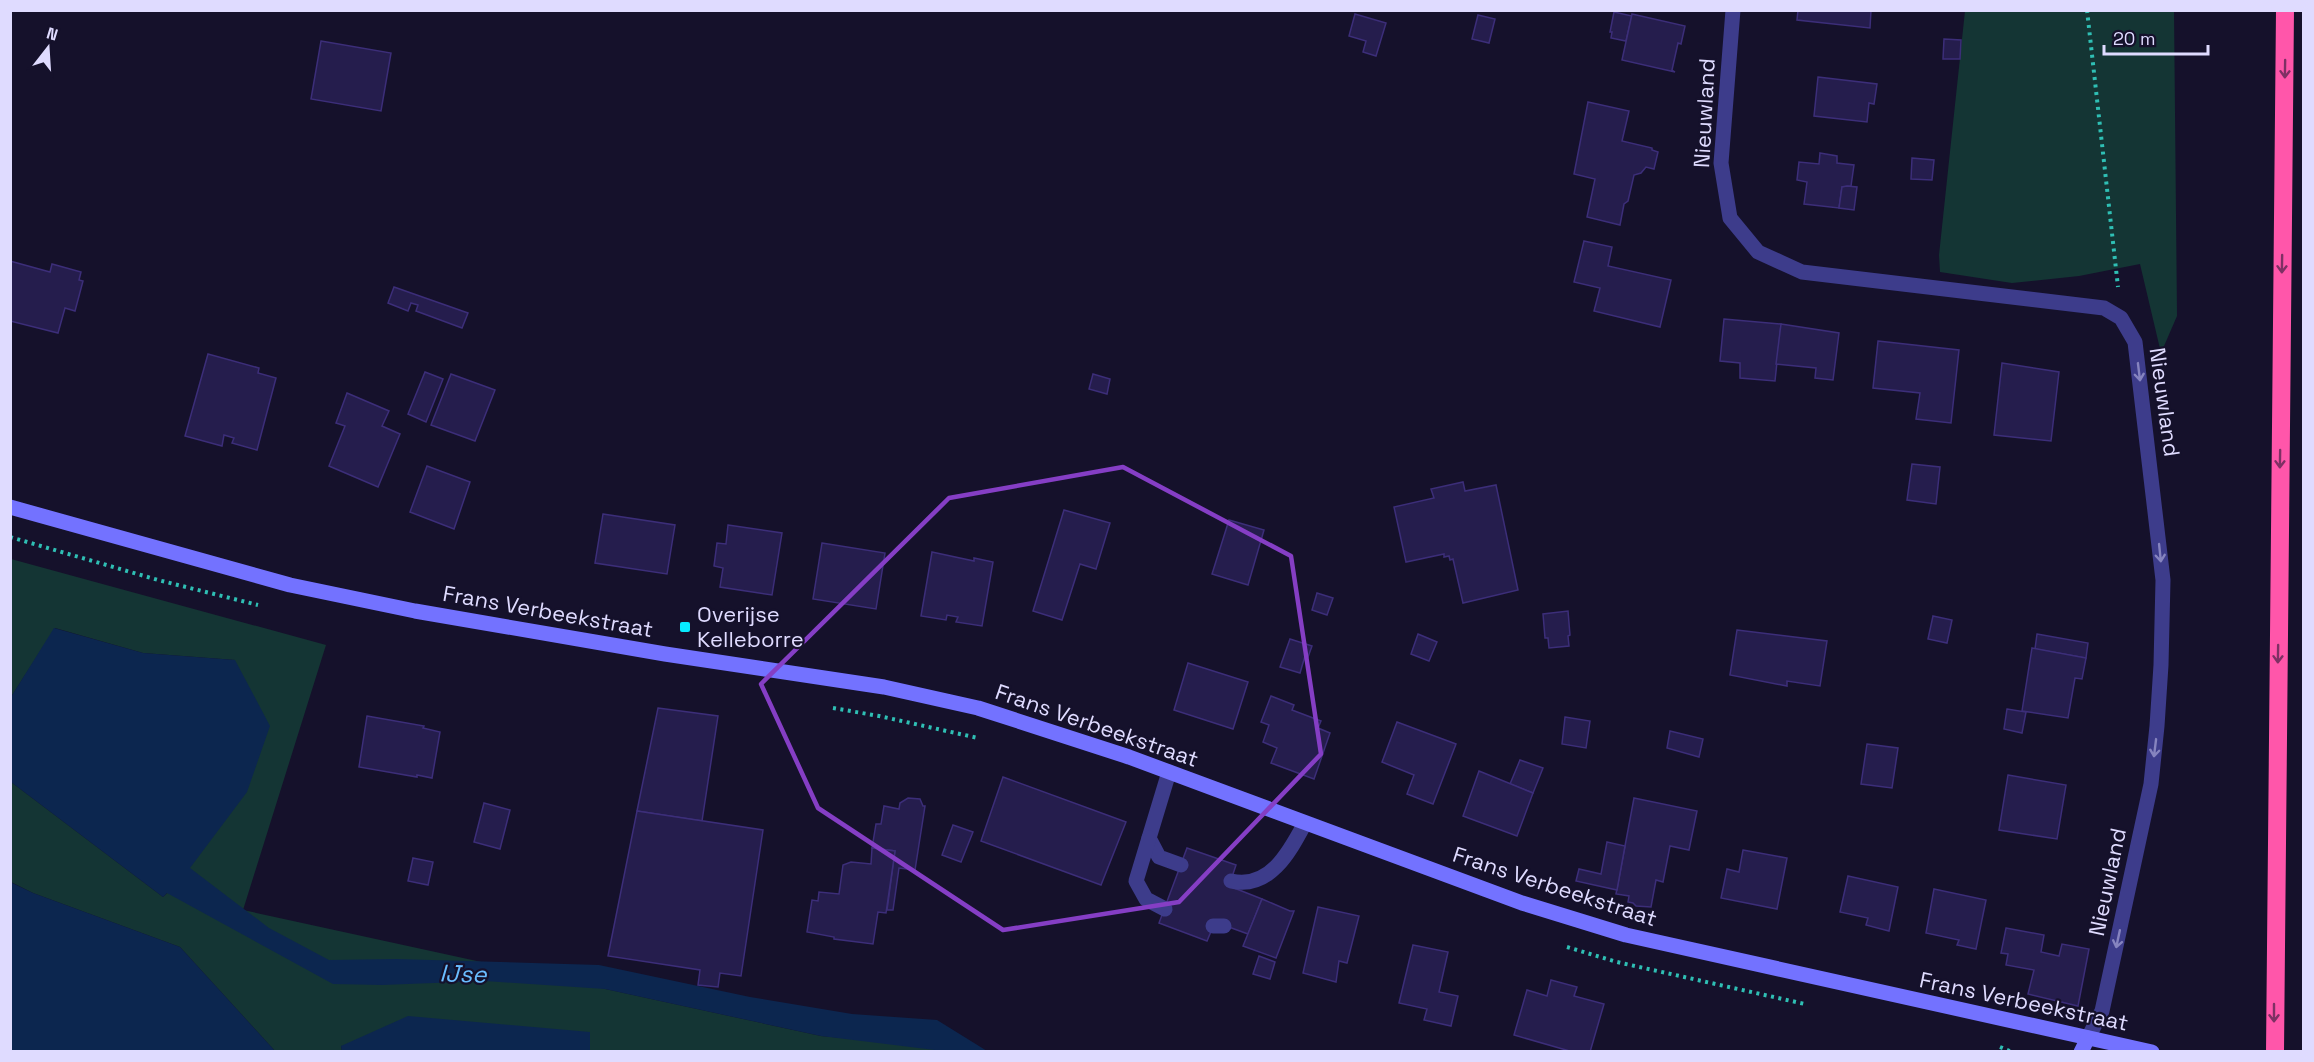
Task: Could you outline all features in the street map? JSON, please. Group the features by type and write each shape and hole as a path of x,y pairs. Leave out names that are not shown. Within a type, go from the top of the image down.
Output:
{"highway":[{"path":"2275,1052 2285,10"}],"main road":[{"name":"Frans Verbeekstraat","path":"10,507 290,585 369,602 665,654 884,687 966,706 1042,727 1522,903 1626,935 2085,1045 2152,1052"}],"street":[{"name":"Nieuwland","path":"1733,10 1721,164 1730,218 1758,252 1802,272 2104,309 2121,318 2136,342 2163,580 2157,726 2148,795 2102,1011 2085,1045"},
{"path":"1165,909 1146,899 1136,881 1169,772"},
{"path":"1231,881 1239,883 1262,878 1276,869 1292,847 1305,823"},
{"path":"1149,838 1159,857 1181,865"},
{"path":"1251,894 1262,878"}],"path":[{"path":"2087,10 2121,318"},
{"path":"10,537 158,580 260,606"},
{"path":"832,708 879,716 989,741"},
{"path":"1565,946 1617,962 1815,1006"},
{"path":"1989,1044 2012,1052"}],"highlighted area":[{"path":"1123,467 1291,556 1321,754 1179,902 1003,930 818,808 761,684 949,498"}],"green space":[{"path":"1965,11 2174,11 2177,316 2161,353 2140,264 2079,276 2012,283 1940,272 1939,255"},
{"path":"11,559 326,645 243,910 821,1036 930,1046 946,1051 590,1051 590,1032 341,1046 342,1051 275,1051 180,947 33,893 11,882 11,782 163,897 178,883 199,854 235,660 143,653 55,628 11,697"}],"water":[{"name":"IJse","path":"54,628 143,653 235,660 270,726 247,792 190,868 269,928 329,960 396,959 599,965 750,997 852,1014 937,1020 987,1051 943,1051 821,1036 605,989 485,981 382,985 333,984 167,893 163,897 11,782 11,697"},
{"path":"10,882 33,893 180,947 275,1051 11,1051"},
{"path":"408,1016 590,1032 590,1051 342,1051 341,1046"}],"building":[{"path":"1798,10 1871,10 1870,28 1797,20"},
{"path":"1614,12 1632,16 1626,41 1611,38"},
{"path":"1355,14 1386,23 1376,56 1363,52 1366,41 1349,36"},
{"path":"1632,14 1685,26 1681,44 1678,43 1672,70 1675,72 1622,60"},
{"path":"1478,15 1495,19 1489,43 1472,39"},
{"path":"1944,39 1961,40 1960,59 1943,59"},
{"path":"321,41 391,53 381,111 311,99"},
{"path":"1818,77 1877,84 1874,104 1869,103 1867,122 1814,116"},
{"path":"1588,102 1629,111 1622,141 1652,148 1658,152 1654,169 1646,167 1641,173 1634,175 1628,201 1624,204 1620,225 1587,217 1595,179 1574,174"},
{"path":"1820,153 1837,156 1837,163 1854,165 1851,186 1842,187 1839,208 1804,204 1807,182 1797,180 1799,162 1819,164"},
{"path":"1912,158 1934,160 1932,180 1911,179"},
{"path":"1842,187 1857,187 1854,210 1839,208"},
{"path":"1584,241 1612,247 1608,266 1671,280 1660,327 1594,311 1600,288 1574,282"},
{"path":"10,261 50,272 52,264 81,272 79,280 83,281 75,311 65,308 58,333 10,321"},
{"path":"394,287 468,313 462,328 416,311 418,305 411,303 408,311 388,303"},
{"path":"1724,319 1781,324 1775,381 1740,378 1740,363 1720,361"},
{"path":"1781,324 1839,333 1833,380 1815,378 1816,368 1776,364"},
{"path":"1878,341 1959,350 1951,423 1916,419 1920,393 1873,388"},
{"path":"208,354 259,368 258,373 276,378 257,450 232,443 234,438 224,435 222,446 185,436"},
{"path":"2002,363 2059,372 2051,441 1994,435"},
{"path":"425,372 443,379 426,422 408,414"},
{"path":"451,374 495,390 475,441 431,425"},
{"path":"1093,374 1110,379 1107,394 1089,389"},
{"path":"347,393 389,411 382,426 400,434 378,487 329,466 345,426 336,423"},
{"path":"1912,464 1940,467 1936,504 1907,500"},
{"path":"427,466 470,482 454,529 410,512"},
{"path":"1463,482 1465,491 1496,485 1518,590 1463,603 1453,559 1450,560 1449,556 1444,557 1444,554 1406,562 1394,507 1434,498 1431,489"},
{"path":"1064,510 1110,523 1096,569 1080,564 1062,620 1033,611"},
{"path":"603,514 675,525 667,574 595,563"},
{"path":"1229,520 1264,530 1248,585 1212,574"},
{"path":"728,525 782,533 772,595 720,587 723,568 714,566 717,543 726,544"},
{"path":"822,543 885,553 876,609 813,599"},
{"path":"932,552 974,561 974,558 993,562 982,626 956,622 958,617 947,615 946,620 921,616"},
{"path":"1317,593 1333,598 1327,615 1312,610"},
{"path":"1568,611 1569,646 1549,648 1548,638 1545,638 1543,614"},
{"path":"1933,616 1952,620 1947,643 1928,639"},
{"path":"1737,630 1827,641 1820,686 1787,681 1787,686 1730,675"},
{"path":"1418,634 1437,642 1429,661 1411,654"},
{"path":"2037,634 2088,643 2086,658 2035,649"},
{"path":"1290,639 1312,646 1308,657 1305,656 1300,673 1280,667"},
{"path":"2032,648 2086,658 2082,679 2075,678 2068,718 2022,711"},
{"path":"1188,663 1248,682 1233,729 1174,710"},
{"path":"1271,696 1294,705 1292,710 1321,721 1318,728 1330,733 1314,779 1271,763 1277,748 1263,742 1269,725 1261,722"},
{"path":"658,708 718,716 702,821 637,811"},
{"path":"2007,709 2026,712 2022,733 2004,729"},
{"path":"367,716 424,726 423,728 440,732 432,778 359,767"},
{"path":"1565,717 1590,721 1586,748 1562,744"},
{"path":"1397,722 1456,744 1433,804 1407,794 1414,775 1382,762"},
{"path":"1670,731 1703,739 1699,757 1667,748"},
{"path":"1867,744 1898,748 1892,788 1861,784"},
{"path":"1520,760 1543,768 1533,793 1510,784"},
{"path":"1479,771 1533,793 1517,836 1463,816"},
{"path":"2008,775 2066,785 2057,839 1999,830"},
{"path":"1003,777 1126,822 1101,885 981,841"},
{"path":"908,798 920,799 925,806 915,870 899,868 893,910 887,910 895,851 872,848 876,824 881,824 884,806 899,809 900,803"},
{"path":"1634,798 1697,811 1689,850 1670,846 1663,882 1656,880 1651,907 1636,906 1628,902 1629,896 1616,894"},
{"path":"484,803 510,810 500,849 474,842"},
{"path":"637,811 763,830 741,976 720,973 718,987 698,985 700,970 608,956"},
{"path":"953,825 973,832 961,862 942,855"},
{"path":"1607,842 1625,846 1617,890 1576,881 1579,869 1601,874"},
{"path":"872,848 895,851 886,913 878,912 873,944 834,939 834,937 807,932 812,900 818,901 819,892 839,894 843,865 851,862 871,864"},
{"path":"1187,848 1236,865 1229,886 1262,899 1248,934 1215,922 1207,941 1159,923"},
{"path":"1743,850 1787,858 1777,909 1721,898 1727,869 1739,872"},
{"path":"413,858 433,862 428,885 408,881"},
{"path":"1848,876 1898,887 1889,931 1866,925 1868,918 1840,912"},
{"path":"1934,889 1986,900 1976,949 1957,945 1959,940 1926,933"},
{"path":"1262,899 1294,911 1276,958 1243,946"},
{"path":"1318,907 1359,916 1347,963 1339,961 1336,982 1303,973"},
{"path":"2006,928 2044,935 2041,952 2059,956 2062,944 2089,949 2078,1006 2028,994 2034,970 2006,965 2008,954 2001,953"},
{"path":"1413,945 1448,952 1439,992 1458,996 1451,1026 1424,1020 1427,1009 1399,1003"},
{"path":"1259,956 1275,962 1270,979 1253,974"},
{"path":"1551,980 1577,987 1574,996 1604,1004 1590,1052 1573,1052 1514,1035 1527,990 1547,996"}],"place":[{"name":"Overijse Kelleborre","path":"685,627"}]}
